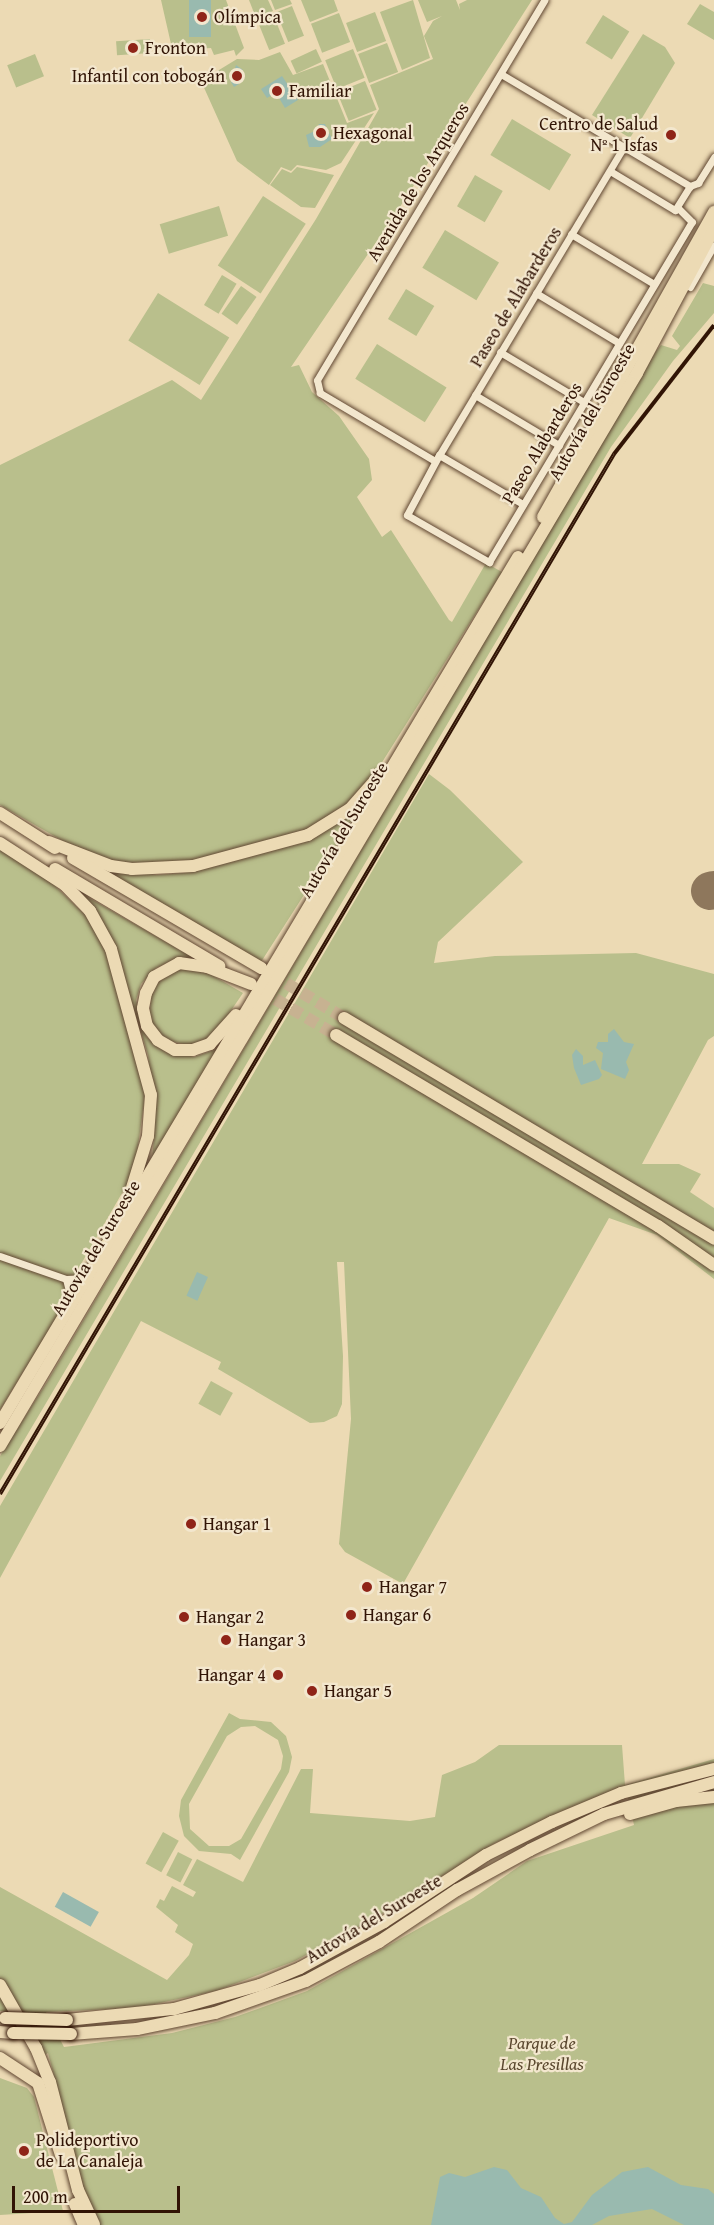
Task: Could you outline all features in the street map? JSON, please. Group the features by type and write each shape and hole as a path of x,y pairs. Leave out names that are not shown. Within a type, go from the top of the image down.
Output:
{"highway":[{"path":"696,242 714,202"},
{"name":"Autovía del Suroeste","path":"0,1423 393,762 537,527 714,212"},
{"name":"Autovía del Suroeste","path":"0,1446 651,346 714,229"},
{"path":"49,842 111,866 161,870 286,844 318,830 350,809 393,762"},
{"path":"0,813 261,968"},
{"path":"0,837 251,984 207,967 188,963 170,966 154,977 146,993 143,1008 147,1026 158,1040 175,1050 194,1050 210,1044 229,1026 312,893 318,889"},
{"path":"0,843 65,885 90,911 111,949 147,1075 150,1116 143,1160 97,1260"},
{"path":"344,1018 714,1239"},
{"path":"336,1035 658,1226 714,1265"},
{"path":"621,1793 714,1762"},
{"name":"Autovía del Suroeste","path":"3,2018 67,2020 174,2009 217,1999 280,1976 384,1922 486,1855 621,1793 714,1769"},
{"name":"Autovía del Suroeste","path":"6,2033 71,2034 137,2029 215,2013 306,1981 379,1942 457,1890 603,1814 714,1782"},
{"path":"530,1850 607,1820 676,1801 714,1797"},
{"path":"0,1985 46,2073 78,2190 94,2225"},
{"path":"0,2058 38,2083 84,2225"}],"street":[{"name":"Avenida de los Arqueros","path":"437,458 320,393 317,380 544,0"},
{"path":"501,74 690,186"},
{"name":"Paseo de Alabarderos","path":"437,458 623,148"},
{"path":"610,171 679,209 690,186 698,183 714,157"},
{"name":"Paseo Alabarderos","path":"437,458 407,516 486,563 692,222 679,209"},
{"path":"571,234 654,284"},
{"path":"651,346 714,245"},
{"path":"536,293 619,343"},
{"path":"500,352 584,402"},
{"path":"475,395 559,445"},
{"path":"437,458 523,504"},
{"path":"0,1256 66,1279 86,1278"},
{"path":"66,1279 72,1302"}],"green space":[{"path":"161,0 226,0 244,48 236,56 234,50 214,55 211,48 196,49 171,44"},
{"path":"249,0 268,0 273,11 256,18"},
{"path":"271,0 290,0 292,4 275,10"},
{"path":"301,0 334,0 338,11 310,22"},
{"path":"413,0 430,58 402,70 380,12"},
{"path":"418,0 456,0 460,10 459,4 467,0 532,0 398,210 291,367 299,365 312,392 339,416 369,459 372,480 357,497 382,537 391,530 449,620 452,622 486,563 502,572 374,775 351,802 302,834 174,865 115,862 63,841 0,805 0,465 172,380 201,400 316,219 379,109 370,85 433,59 424,36 433,21 442,16 427,22"},
{"path":"700,4 714,12 714,40 687,24"},
{"path":"292,6 304,36 288,42 276,12"},
{"path":"375,12 386,41 357,52 346,23"},
{"path":"339,13 350,42 322,53 311,24"},
{"path":"273,14 285,44 269,50 257,20"},
{"path":"603,15 629,31 612,59 586,43"},
{"path":"643,34 665,47 675,63 630,138 592,115"},
{"name":"Fronton","path":"150,39 151,53 117,55 116,41"},
{"path":"387,43 398,72 369,83 358,54"},
{"path":"316,49 322,62 297,74 291,61"},
{"path":"353,49 365,78 337,89 325,60"},
{"path":"280,52 293,75 323,64 347,123 374,113 341,163 326,170 297,165 291,171 281,167 269,185 237,161 201,81 237,59 259,60"},
{"path":"35,54 44,76 16,87 7,65"},
{"path":"365,81 377,110 349,121 337,92"},
{"path":"512,119 571,155 550,191 490,155"},
{"path":"297,167 334,175 315,208 301,207 270,185 282,169 291,173"},
{"path":"475,175 503,191 485,222 457,206"},
{"path":"263,196 306,224 261,293 218,266"},
{"path":"219,206 228,236 169,254 160,224"},
{"path":"445,230 499,262 476,300 422,268"},
{"path":"222,275 237,284 219,314 204,305"},
{"path":"703,283 714,286 714,313 673,361 611,447 0,1481 0,1456 47,1382 656,351 661,345 677,350 680,346 672,336"},
{"path":"241,286 257,297 237,325 221,314"},
{"path":"406,289 434,306 416,336 388,319"},
{"path":"158,293 229,338 200,385 128,340"},
{"path":"377,344 447,387 425,422 355,379"},
{"path":"429,774 450,790 523,862 438,942 434,963 495,956 636,953 714,974 714,1036 708,1040 642,1164 679,1164 701,1174 690,1192 714,1208 714,1279 657,1235 609,1218 403,1584 345,1552 339,1544 351,1419 344,1262 337,1262 343,1356 342,1404 337,1416 324,1422 310,1423 218,1369 221,1362 141,1321 0,1578 0,1506"},
{"path":"375,784 261,962 100,867 157,875 183,873 305,842"},
{"path":"0,848 53,884 86,916 107,952 136,1050 145,1096 136,1160 129,1181 77,1271 63,1307 0,1410"},
{"path":"77,891 192,957 176,959 156,968 141,984 136,1000 146,1036 155,1045 194,1057 217,1049 152,1162 155,1123 148,1055 117,954"},
{"path":"177,967 208,973 243,993 211,1040 193,1046 165,1040 149,1019 152,988"},
{"path":"211,1381 233,1393 220,1416 198,1404"},
{"path":"229,1713 240,1719 271,1722 286,1736 292,1757 289,1772 240,1860 231,1854 199,1851 184,1836 179,1816 181,1800","holes":["255,1726 278,1740 283,1756 281,1769 241,1839 229,1846 209,1846 190,1829 189,1804 227,1736 241,1727"]},
{"name":"Parque de Las Presillas","path":"499,1745 622,1745 625,1785 714,1759 714,2225 98,2225 90,2212 48,2053 43,2056 19,2012 0,2011 0,1887 167,1980 189,1955 193,1944 175,1932 178,1925 156,1907 160,1899 164,1901 172,1886 193,1897 196,1892 183,1885 197,1859 243,1882 301,1769 313,1769 310,1813 410,1821 435,1817 442,1775 475,1762","holes":["625,1786 634,1825 527,1861 473,1898 307,1991 235,2017 172,2033 64,2047 46,2012 136,2008 216,1991 295,1961 380,1915 495,1843"]},
{"path":"163,1832 179,1841 161,1872 146,1863"},
{"path":"178,1852 192,1859 180,1882 166,1875"},
{"name":"Polideportivo de La Canaleja","path":"0,2078 27,2088 34,2097 63,2211 0,2215"}],"water":[{"name":"Olímpica","path":"189,0 211,0 211,37 189,37"},
{"name":"Infantil con tobogán","path":"236,65 243,70 237,78 239,84 234,87 231,82"},
{"name":"Familiar","path":"282,76 298,100 285,108 276,93 267,98 261,89"},
{"name":"Hexagonal","path":"319,124 325,124 332,139 320,147 309,147 306,135 317,130"},
{"path":"614,1029 624,1042 634,1044 626,1062 629,1070 625,1079 601,1069 603,1053 596,1048 598,1042 608,1042 608,1034"},
{"path":"576,1049 583,1056 583,1065 595,1060 602,1075 599,1079 581,1085 574,1068 572,1055"},
{"path":"197,1272 208,1277 197,1301 186,1296"},
{"path":"63,1892 99,1912 91,1927 55,1907"},
{"path":"494,2167 507,2170 521,2188 541,2197 555,2218 564,2224 572,2222 592,2195 622,2172 648,2167 681,2185 708,2189 714,2194 714,2225 684,2225 652,2209 609,2216 592,2225 431,2225 440,2177 449,2173 465,2177"}],"runway":[{"path":"710,891 714,890"}],"tunnel":[{"path":"271,974 344,1018"},
{"path":"260,990 336,1035"}],"railway":[{"path":"0,1494 614,454 714,325"}],"place":[{"name":"Olímpica","path":"202,17"},
{"name":"Fronton","path":"133,48"},
{"name":"Infantil con tobogán","path":"237,76"},
{"name":"Familiar","path":"277,91"},
{"name":"Hexagonal","path":"321,133"},
{"name":"Centro de Salud Nº 1 Isfas","path":"671,135"},
{"name":"Hangar 1","path":"191,1524"},
{"name":"Hangar 7","path":"367,1587"},
{"name":"Hangar 6","path":"351,1615"},
{"name":"Hangar 2","path":"184,1617"},
{"name":"Hangar 3","path":"226,1640"},
{"name":"Hangar 4","path":"278,1675"},
{"name":"Hangar 5","path":"312,1691"},
{"name":"Polideportivo de La Canaleja","path":"24,2151"}]}
